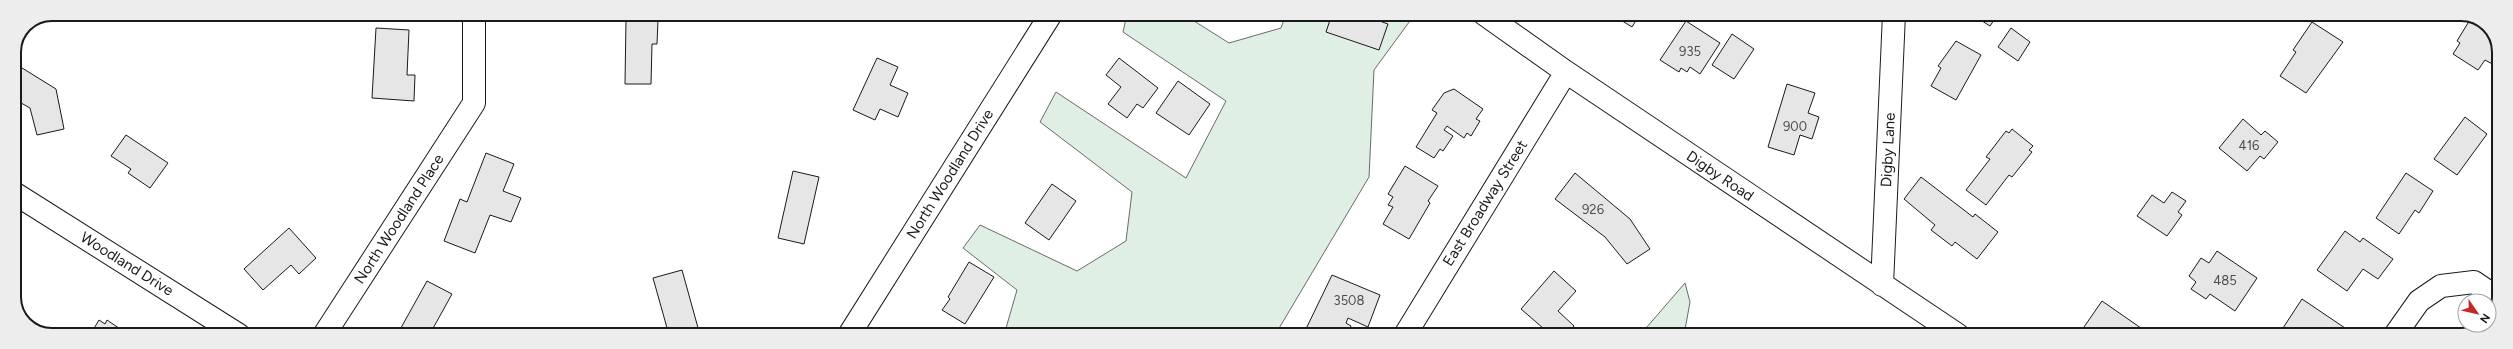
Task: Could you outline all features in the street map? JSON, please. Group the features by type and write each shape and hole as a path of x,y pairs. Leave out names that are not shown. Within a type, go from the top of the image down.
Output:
{"street":[{"name":"North Woodland Place","path":"329,328 474,103 474,21"},
{"name":"North Woodland Drive","path":"853,328 1047,21"},
{"name":"Digby Road","path":"1494,21 1566,72 1947,328"},
{"name":"Digby Lane","path":"1882,285 1894,21"},
{"name":"East Broadway Street","path":"1409,328 1566,72"},
{"name":"Woodland Drive","path":"21,197 228,328"},
{"path":"2400,328 2419,301 2441,286 2474,282 2492,294"}],"green space":[{"path":"1125,21 1194,21 1229,43 1281,28 1284,21 1410,21 1374,70 1369,177 1279,328 1006,328 1017,290 963,248 980,225 1077,271 1126,241 1132,192 1040,122 1056,92 1186,178 1226,101 1123,32"},
{"path":"1685,283 1690,302 1685,328 1646,328"}],"building":[{"path":"626,21 658,21 657,44 652,44 651,84 625,84"},
{"path":"1330,21 1380,21 1388,24 1379,50 1326,32"},
{"path":"1622,21 1636,21 1632,27"},
{"path":"1686,21 1720,43 1700,74 1690,67 1687,72 1681,68 1679,72 1660,60"},
{"path":"1982,21 1993,21 1990,26"},
{"path":"2312,22 2343,42 2306,93 2280,76 2296,52 2293,50"},
{"path":"2468,22 2480,27 2490,40 2492,64 2485,60 2478,70 2453,54 2460,43 2457,41"},
{"path":"376,28 409,30 407,75 415,75 414,101 372,98"},
{"path":"2011,28 2030,42 2018,61 1998,47"},
{"path":"1732,34 1754,49 1734,79 1712,65"},
{"path":"1956,41 1981,55 1956,100 1931,86 1941,68 1938,66"},
{"path":"877,58 898,67 890,85 908,93 898,117 880,109 875,120 853,110"},
{"path":"1119,58 1158,88 1143,108 1137,104 1127,118 1108,104 1121,87 1106,75"},
{"path":"21,67 56,89 64,129 37,135 30,108 21,103"},
{"path":"1178,81 1210,104 1189,135 1156,113"},
{"path":"1787,84 1815,93 1808,113 1819,117 1812,139 1800,135 1794,155 1768,147"},
{"path":"1454,89 1483,109 1476,119 1480,121 1471,136 1467,133 1464,138 1447,126 1444,130 1453,136 1443,151 1440,149 1434,158 1416,147 1437,113 1432,110 1444,93"},
{"path":"2465,117 2487,134 2457,175 2434,159"},
{"path":"2243,119 2261,135 2265,131 2278,142 2264,159 2260,156 2247,171 2219,148"},
{"path":"2012,129 2033,146 2029,150 2032,152 2012,177 2009,175 1986,205 1966,190 1990,159 1986,157 2006,131 2009,133"},
{"path":"126,135 168,163 150,188 128,173 131,169 111,156"},
{"path":"486,153 514,164 503,191 521,198 511,222 490,215 475,253 444,241 460,199 467,202"},
{"path":"1405,166 1438,186 1428,201 1430,203 1409,239 1383,224 1393,207 1388,205 1393,197 1388,194"},
{"path":"793,171 819,177 804,244 778,238"},
{"path":"1575,173 1630,219 1650,249 1627,264 1605,237 1555,199"},
{"path":"2406,173 2433,191 2419,213 2415,210 2399,234 2376,218"},
{"path":"1921,177 1973,217 1975,214 1998,232 1977,259 1955,242 1952,246 1931,230 1935,225 1904,199"},
{"path":"1052,184 1076,201 1049,240 1025,223"},
{"path":"2172,192 2186,201 2178,212 2182,215 2167,236 2137,216 2152,195 2164,203"},
{"path":"289,228 316,258 299,274 291,265 263,290 244,269"},
{"path":"2345,231 2360,242 2363,238 2393,259 2378,279 2363,269 2347,291 2317,270"},
{"path":"2217,251 2257,278 2235,311 2210,294 2206,299 2191,289 2196,282 2189,276 2201,258 2209,263"},
{"path":"969,262 994,277 965,324 942,310 950,299 948,297"},
{"path":"682,270 698,328 667,328 653,278"},
{"path":"1554,271 1576,291 1558,311 1574,326 1572,328 1543,328 1521,309"},
{"path":"1332,275 1380,295 1368,327 1348,318 1346,323 1351,326 1350,328 1306,328"},
{"path":"427,281 452,294 433,328 401,328"},
{"path":"2302,299 2345,328 2283,328"},
{"path":"2102,301 2141,328 2086,328 2084,327"},
{"path":"99,320 105,324 107,320 119,328 94,328"}]}
